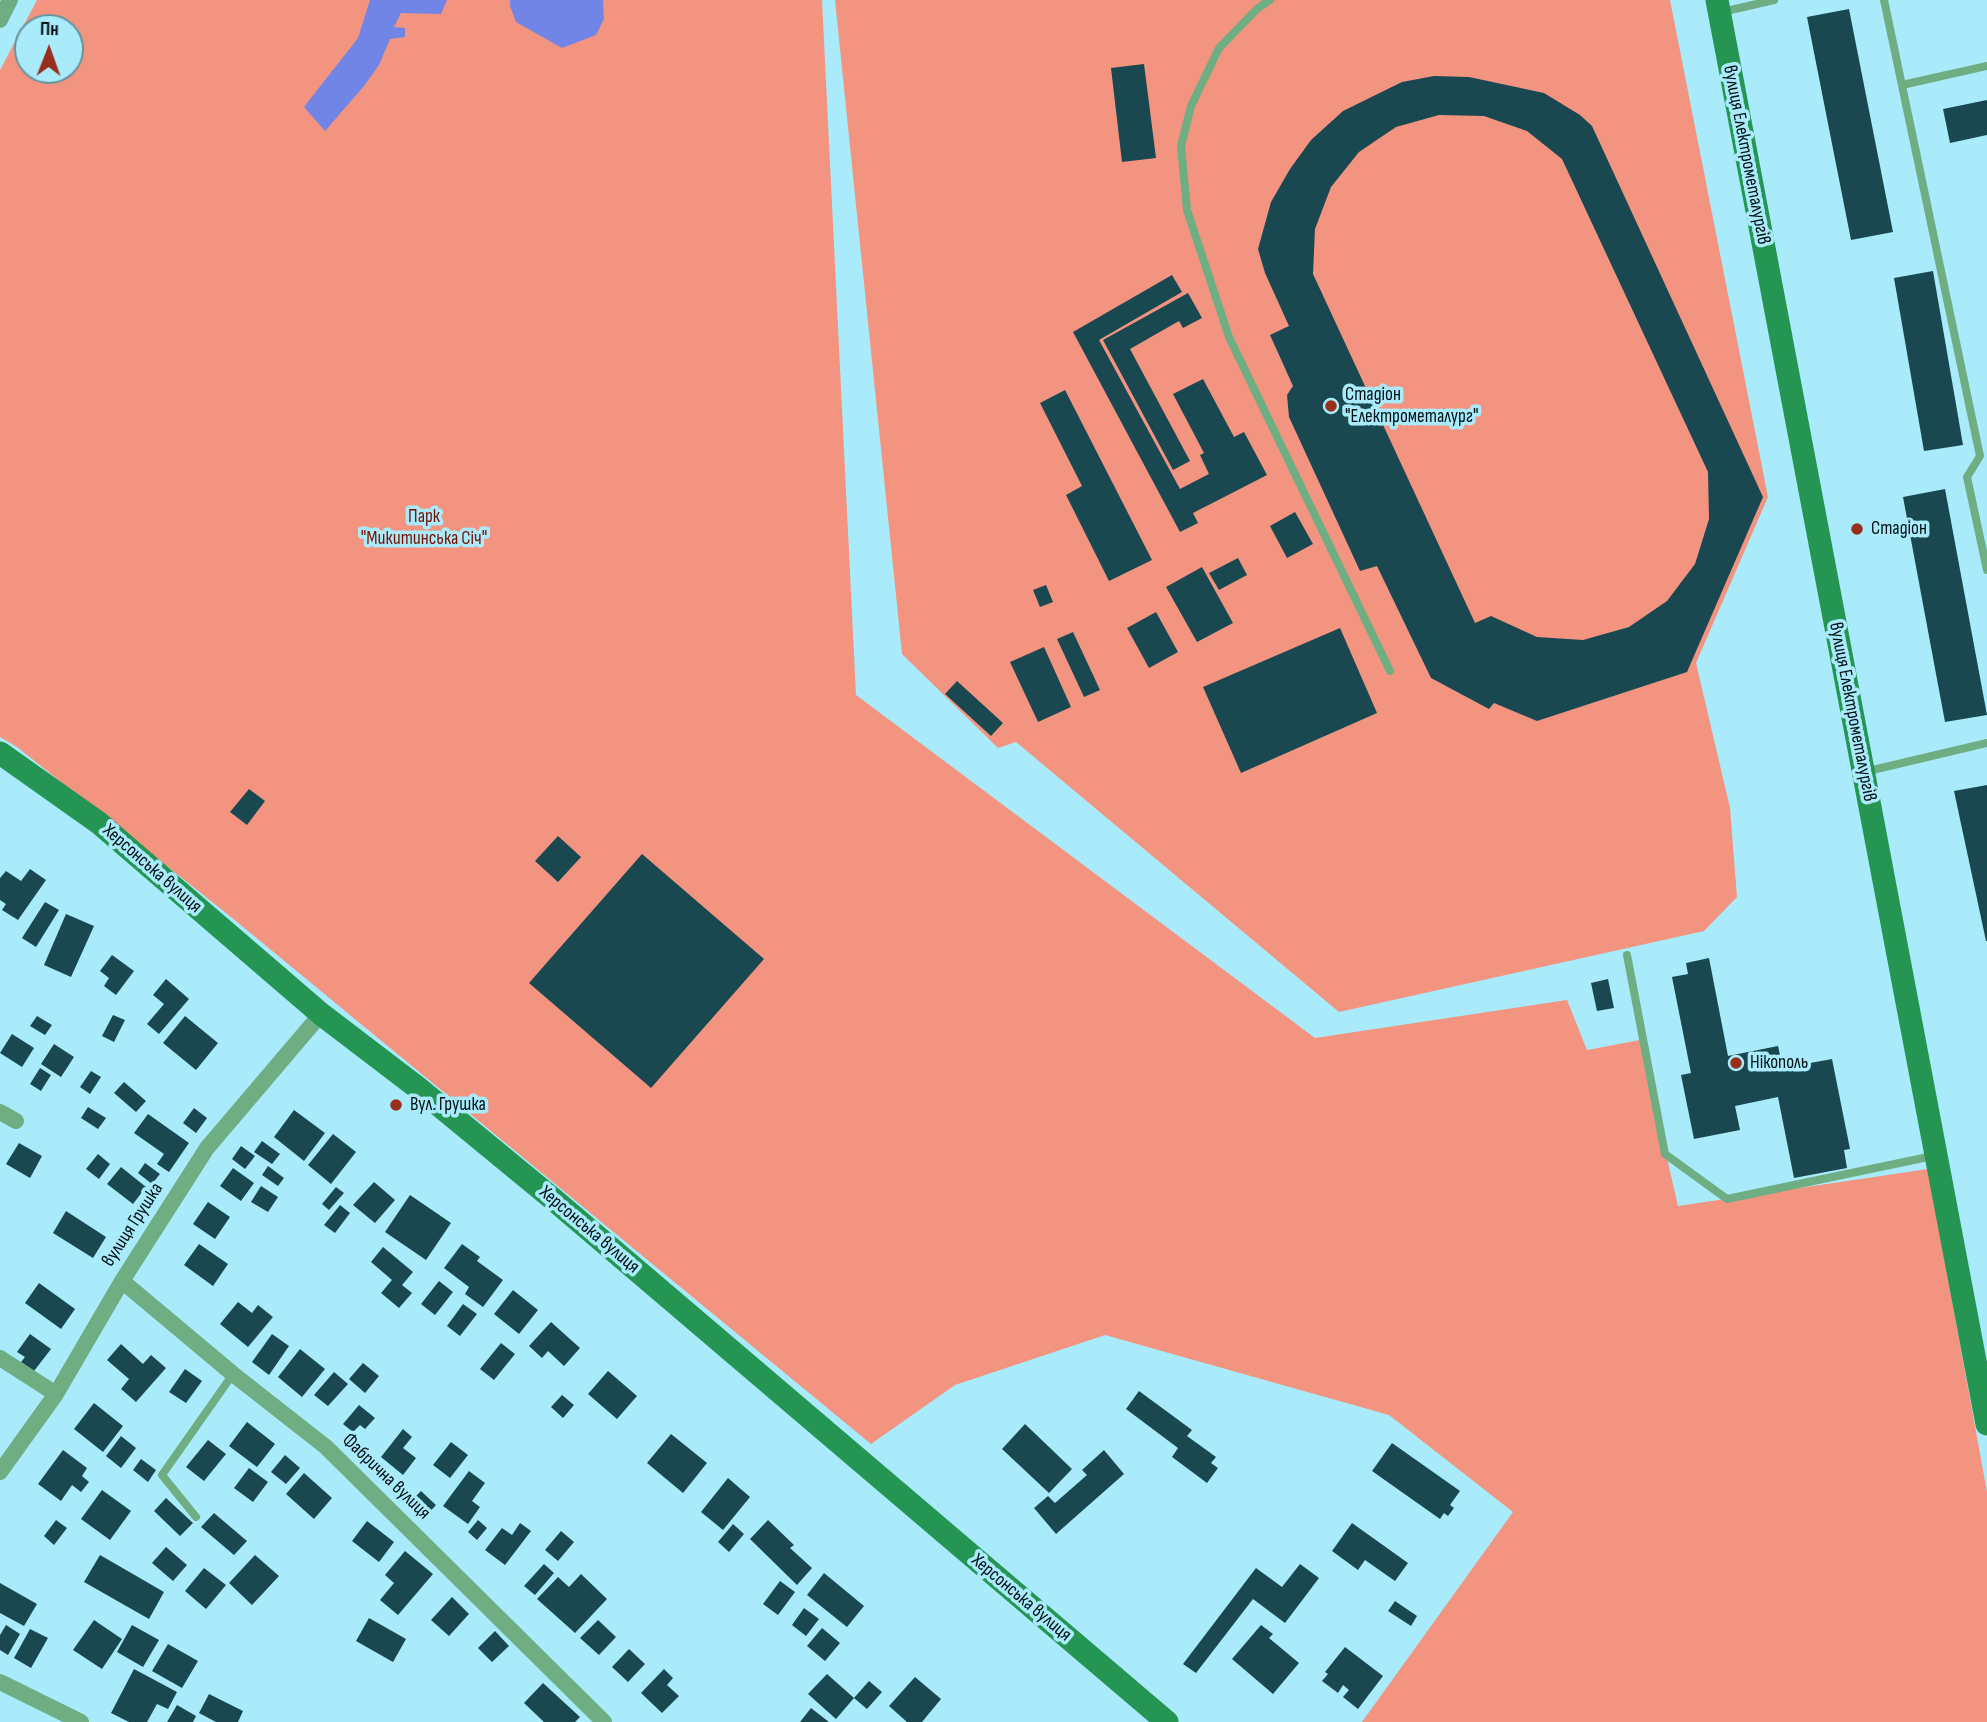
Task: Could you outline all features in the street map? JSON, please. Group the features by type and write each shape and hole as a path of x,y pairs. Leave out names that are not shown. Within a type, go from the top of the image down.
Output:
{"main road":[{"name":"вулиця Електрометалургів","path":"1718,6 1986,1419"},
{"name":"Херсонська вулиця","path":"0,753 99,823 321,1014 418,1088 553,1199 1167,1722"}],"street":[{"path":"0,20 10,0"},
{"name":"вулиця Грушка","path":"0,1472 56,1394 122,1281 207,1149 321,1014"},
{"path":"0,1112 16,1121"},
{"name":"Фабрична вулиця","path":"122,1281 326,1447 604,1722"},
{"path":"0,1358 56,1394"},
{"path":"0,1682 81,1722"}],"lane":[{"path":"1270,0 1258,8 1219,48 1191,106 1181,146 1187,210 1229,337 1390,671"},
{"path":"1718,6 1774,0"},
{"path":"1884,0 1980,456 1967,477 1987,570"},
{"path":"1902,85 1987,66"},
{"path":"1863,772 1987,743"},
{"path":"1627,955 1665,1154 1727,1199 1936,1156"},
{"path":"196,1517 162,1475 233,1374"}],"green space":[{"name":"Парк \"Микитинська Січ\"","path":"37,0 822,0 856,695 1315,1038 1567,1000 1587,1050 1640,1040 1678,1206 1928,1169 1987,1492 1987,1722 1362,1722 1513,1512 1389,1415 1105,1335 955,1385 871,1444 231,917 17,747 0,737 0,70 14,44 14,84 84,84 84,14 30,14"},
{"path":"835,0 1670,0 1768,497 1696,663 1730,808 1737,897 1704,931 1339,1012 1016,742 998,748 902,654"}],"water":[{"path":"370,0 447,0 441,14 401,13 394,27 405,28 405,37 390,39 379,65 325,131 304,107 358,38"},
{"path":"510,0 603,0 604,19 596,35 562,48 516,22"}],"building":[{"path":"1849,9 1893,232 1851,240 1807,17"},
{"path":"1144,64 1156,158 1122,162 1111,68"},
{"name":"Стадіон \"Електрометалург\"","path":"1434,76 1469,77 1544,93 1580,115 1592,126 1763,497 1687,672 1537,721 1494,703 1489,709 1431,678 1377,566 1360,571 1289,417 1287,395 1293,386 1270,335 1289,326 1265,273 1258,249 1271,202 1311,140 1343,111 1402,82","holes":["1439,115 1484,116 1527,131 1562,159 1708,472 1709,519 1695,564 1667,601 1629,627 1583,640 1537,637 1491,616 1475,623 1313,274 1315,229 1331,187 1359,152 1396,127"]},
{"path":"1987,100 1987,135 1950,143 1943,109"},
{"path":"1933,271 1963,445 1924,451 1894,278"},
{"path":"1172,275 1182,292 1099,340 1180,489 1209,474 1200,455 1204,453 1173,394 1203,379 1234,437 1244,432 1267,475 1193,513 1198,523 1180,532 1073,332"},
{"path":"1188,293 1202,318 1183,328 1179,321 1130,349 1190,461 1173,470 1103,340"},
{"path":"1065,390 1152,560 1109,581 1066,495 1082,486 1040,403"},
{"path":"1945,489 1987,715 1945,722 1903,497"},
{"path":"1295,512 1313,544 1287,558 1270,526"},
{"path":"1238,558 1247,575 1219,590 1209,573"},
{"path":"1202,567 1233,623 1197,642 1166,587"},
{"path":"1046,585 1053,602 1040,607 1033,590"},
{"path":"1156,612 1178,652 1149,668 1127,628"},
{"path":"1340,628 1377,713 1241,773 1203,687"},
{"path":"1073,632 1100,690 1084,697 1057,639"},
{"path":"1044,647 1071,707 1038,722 1010,662"},
{"path":"957,681 1003,723 991,736 945,694"},
{"path":"1987,785 1987,941 1986,941 1954,791"},
{"path":"249,789 265,801 247,825 230,812"},
{"path":"558,836 581,857 558,882 535,861"},
{"path":"642,854 764,959 651,1088 529,983"},
{"path":"30,869 46,880 18,920 2,910 6,904 0,900 0,878 6,871 21,881"},
{"path":"45,902 59,910 36,947 22,938"},
{"path":"66,914 94,926 71,977 44,965"},
{"path":"112,955 134,971 116,995 104,986 109,978 100,971"},
{"name":"Нікополь","path":"1709,958 1728,1056 1778,1046 1783,1068 1832,1059 1850,1149 1844,1150 1847,1168 1794,1178 1778,1097 1735,1106 1740,1130 1694,1139 1681,1075 1691,1073 1672,977 1688,974 1686,963"},
{"path":"166,979 189,999 159,1034 147,1024 164,1004 153,995"},
{"path":"1608,979 1614,1008 1597,1011 1591,983"},
{"path":"113,1015 125,1020 114,1042 102,1036"},
{"path":"37,1016 52,1025 45,1035 30,1026"},
{"path":"185,1016 218,1043 196,1070 163,1043"},
{"path":"12,1034 34,1048 22,1067 0,1053"},
{"path":"54,1044 74,1057 61,1077 41,1064"},
{"path":"40,1068 51,1075 41,1091 30,1084"},
{"path":"91,1071 101,1077 90,1094 80,1087"},
{"path":"124,1082 146,1101 136,1112 114,1093"},
{"path":"88,1107 106,1118 98,1129 81,1118"},
{"path":"194,1108 207,1118 196,1133 183,1123"},
{"path":"294,1110 325,1133 304,1161 274,1137"},
{"path":"148,1114 189,1143 169,1172 157,1164 164,1154 134,1133"},
{"path":"333,1134 356,1152 331,1184 308,1165"},
{"path":"262,1141 280,1154 272,1164 254,1152"},
{"path":"19,1143 42,1156 30,1178 6,1164"},
{"path":"241,1146 255,1156 245,1169 232,1159"},
{"path":"98,1154 110,1164 99,1179 86,1169"},
{"path":"145,1163 160,1174 152,1184 138,1173"},
{"path":"268,1166 284,1178 278,1186 262,1175"},
{"path":"121,1167 146,1187 133,1204 107,1184"},
{"path":"233,1168 254,1183 241,1201 220,1186"},
{"path":"374,1182 395,1200 375,1223 353,1205"},
{"path":"261,1186 278,1197 268,1212 251,1202"},
{"path":"336,1187 344,1193 329,1210 322,1204"},
{"path":"410,1195 451,1223 426,1260 385,1232"},
{"path":"208,1202 230,1217 215,1239 193,1224"},
{"path":"340,1205 350,1213 335,1233 324,1225"},
{"path":"66,1211 106,1237 93,1258 53,1233"},
{"path":"199,1244 228,1264 213,1286 184,1265"},
{"path":"462,1244 480,1257 477,1261 503,1280 483,1307 465,1294 469,1287 444,1268"},
{"path":"383,1247 413,1272 402,1285 412,1293 399,1308 381,1293 392,1280 371,1262"},
{"path":"439,1281 453,1292 435,1315 421,1304"},
{"path":"39,1283 75,1309 61,1329 25,1303"},
{"path":"513,1290 538,1310 519,1334 494,1314"},
{"path":"238,1302 252,1313 258,1305 273,1317 248,1347 220,1324"},
{"path":"463,1304 477,1314 460,1336 447,1326"},
{"path":"551,1322 580,1348 564,1366 548,1351 542,1358 529,1346"},
{"path":"30,1334 51,1349 34,1371 21,1362 25,1357 17,1352"},
{"path":"272,1334 289,1346 269,1375 252,1362"},
{"path":"501,1343 515,1354 494,1380 480,1369"},
{"path":"121,1344 143,1364 151,1355 166,1368 136,1402 121,1389 129,1379 107,1360"},
{"path":"300,1349 325,1369 302,1397 278,1377"},
{"path":"363,1363 379,1376 365,1393 349,1379"},
{"path":"185,1369 202,1381 186,1403 169,1392"},
{"path":"608,1371 637,1396 617,1419 588,1394"},
{"path":"334,1372 348,1384 328,1406 314,1395"},
{"path":"1139,1391 1192,1430 1187,1436 1216,1457 1211,1463 1218,1468 1207,1483 1172,1457 1178,1448 1126,1409"},
{"path":"562,1395 574,1405 563,1418 551,1407"},
{"path":"94,1403 123,1426 103,1452 74,1429"},
{"path":"359,1405 375,1418 365,1429 360,1425 353,1432 343,1424"},
{"path":"247,1422 275,1444 257,1467 229,1446"},
{"path":"1025,1424 1072,1469 1049,1493 1002,1449"},
{"path":"403,1429 412,1437 403,1448 416,1458 403,1475 381,1457"},
{"path":"671,1434 707,1463 683,1493 647,1463"},
{"path":"121,1436 136,1448 121,1468 106,1456"},
{"path":"208,1440 226,1454 204,1481 186,1467"},
{"path":"451,1442 468,1455 450,1478 433,1465"},
{"path":"1392,1443 1460,1491 1450,1505 1454,1508 1448,1516 1444,1513 1440,1519 1372,1471"},
{"path":"63,1450 87,1468 82,1476 89,1482 81,1492 72,1485 61,1501 38,1484"},
{"path":"1104,1450 1124,1474 1056,1534 1034,1508 1048,1496 1055,1503 1087,1475 1082,1470"},
{"path":"285,1455 300,1468 286,1484 271,1472"},
{"path":"141,1459 156,1470 148,1482 133,1470"},
{"path":"249,1468 268,1482 253,1502 234,1488"},
{"path":"469,1471 485,1483 472,1501 480,1507 468,1524 443,1506"},
{"path":"304,1473 332,1498 314,1519 286,1494"},
{"path":"728,1478 750,1497 723,1530 701,1512"},
{"path":"102,1490 131,1511 110,1540 81,1519"},
{"path":"421,1491 436,1505 426,1516 411,1501"},
{"path":"166,1498 193,1523 180,1536 154,1511"},
{"path":"214,1513 247,1541 234,1555 201,1527"},
{"path":"56,1520 67,1528 54,1545 44,1536"},
{"path":"478,1520 487,1528 477,1540 468,1532"},
{"path":"768,1520 794,1545 790,1548 812,1568 797,1585 750,1539"},
{"path":"367,1521 394,1542 379,1562 352,1541"},
{"path":"520,1523 531,1531 505,1565 485,1550 502,1528 512,1535"},
{"path":"1352,1523 1408,1563 1395,1581 1365,1560 1358,1570 1332,1551"},
{"path":"733,1524 744,1534 729,1552 718,1542"},
{"path":"561,1531 574,1542 558,1561 545,1550"},
{"path":"166,1547 187,1565 173,1581 152,1563"},
{"path":"405,1551 433,1574 398,1615 380,1600 394,1583 385,1575"},
{"path":"100,1555 164,1592 149,1619 84,1582"},
{"path":"255,1555 279,1576 252,1605 229,1583"},
{"path":"544,1564 554,1573 535,1595 524,1586"},
{"path":"1300,1564 1319,1578 1285,1623 1253,1599 1196,1673 1183,1664 1256,1568 1282,1587"},
{"path":"204,1568 226,1585 206,1609 185,1591"},
{"path":"824,1573 864,1606 847,1627 807,1595"},
{"path":"581,1574 607,1599 575,1633 537,1599 558,1577 569,1587"},
{"path":"780,1581 795,1592 778,1615 763,1604"},
{"path":"0,1583 37,1604 24,1626 0,1613"},
{"path":"452,1597 469,1614 449,1636 431,1620"},
{"path":"1395,1601 1417,1616 1411,1626 1388,1611"},
{"path":"804,1608 819,1619 806,1636 792,1625"},
{"path":"369,1618 406,1639 393,1662 356,1641"},
{"path":"94,1620 122,1639 102,1669 73,1650"},
{"path":"598,1620 616,1637 599,1655 580,1638"},
{"path":"6,1625 20,1634 8,1655 0,1650 0,1635"},
{"path":"132,1625 159,1640 143,1667 117,1652"},
{"path":"1261,1625 1273,1634 1269,1638 1299,1663 1273,1694 1232,1659"},
{"path":"822,1628 840,1643 825,1661 807,1646"},
{"path":"30,1629 48,1638 31,1668 14,1658"},
{"path":"495,1631 509,1646 492,1662 478,1648"},
{"path":"168,1644 198,1661 182,1688 152,1671"},
{"path":"1345,1647 1383,1676 1358,1709 1343,1697 1349,1690 1343,1685 1338,1693 1322,1681 1328,1674 1325,1672"},
{"path":"629,1649 645,1664 628,1682 612,1667"},
{"path":"134,1669 177,1692 168,1709 157,1704 147,1722 129,1722 111,1713"},
{"path":"664,1669 673,1678 667,1685 679,1696 662,1713 641,1693"},
{"path":"827,1674 854,1698 836,1719 808,1694"},
{"path":"915,1677 941,1699 922,1722 907,1722 889,1706"},
{"path":"869,1681 882,1692 867,1709 854,1698"},
{"path":"543,1683 580,1717 575,1722 544,1722 524,1703"},
{"path":"209,1694 243,1711 238,1722 216,1722 199,1713"},
{"path":"177,1705 196,1716 193,1722 167,1722"},
{"path":"811,1708 829,1722 800,1722"}],"place":[{"name":"Стадіон \"Електрометалург\"","path":"1331,406"},
{"name":"Стадіон","path":"1857,529"},
{"name":"Нікополь","path":"1736,1063"},
{"name":"Вул. Грушка","path":"396,1105"}]}
